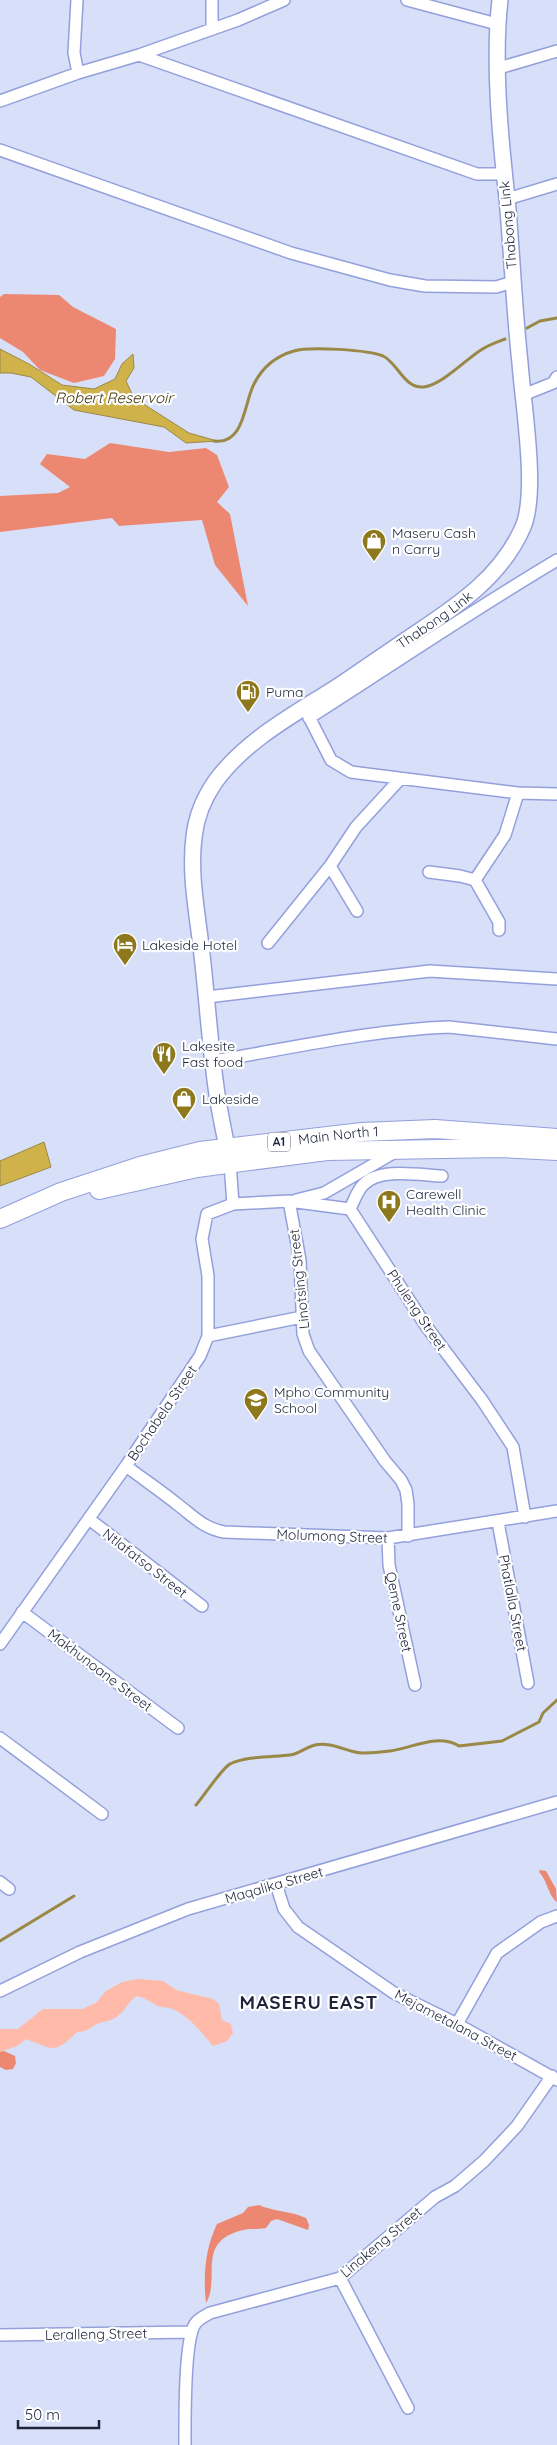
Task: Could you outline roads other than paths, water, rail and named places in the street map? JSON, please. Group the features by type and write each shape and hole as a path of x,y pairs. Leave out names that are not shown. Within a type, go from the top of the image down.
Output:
{"main road":[{"name":"Thabong Link","path":"229,1155 216,1087 194,886 194,836 198,818 216,781 248,749 306,712 338,686 453,608 489,580 506,558 524,526 529,507 530,482 524,395 504,174 497,24 500,0"},
{"name":"Main North 1","path":"229,1155 362,1132 426,1129 557,1138"},
{"name":"Main North 1","path":"6,1217 61,1192 140,1166 200,1151 229,1155 500,1148 557,1151"}],"street":[{"path":"76,0 74,53 78,73"},
{"path":"212,0 212,29"},
{"path":"0,101 78,73 139,56 284,0"},
{"path":"407,0 497,24"},
{"path":"499,68 557,51"},
{"path":"139,56 241,90 477,174 504,174"},
{"path":"0,150 291,253 390,280 425,286 496,287 513,282"},
{"path":"507,199 557,184"},
{"path":"524,395 553,383 557,377"},
{"path":"557,560 490,600 464,619 306,712 331,760 351,772 400,779 486,787 518,793 557,794"},
{"path":"268,943 330,866 356,827 400,779"},
{"path":"474,880 505,835 518,793"},
{"path":"330,866 357,911"},
{"path":"428,872 460,876 474,880 498,922 500,930"},
{"path":"207,997 430,971 557,979"},
{"path":"214,1061 376,1034 435,1028 557,1039"},
{"path":"289,1202 324,1193 399,1150"},
{"path":"229,1155 233,1204 289,1202 350,1209 362,1186 380,1174 442,1176"},
{"name":"Linotsing Street","path":"289,1202 300,1260 302,1318 308,1351 406,1490 408,1536"},
{"name":"Bochabela Street","path":"0,1644 126,1466 200,1356 208,1336 208,1276 202,1239 207,1214 233,1204"},
{"name":"Phuleng Street","path":"350,1209 426,1326 482,1400 513,1447 524,1518"},
{"path":"208,1336 302,1318"},
{"name":"Molumong Street","path":"126,1466 179,1505 198,1522 210,1529 224,1532 388,1538 524,1518 557,1511"},
{"name":"Ntlafatso Street","path":"89,1519 202,1606"},
{"name":"Phatlalla Street","path":"498,1522 528,1683"},
{"name":"Qeme Street","path":"388,1538 389,1565 415,1685"},
{"name":"Makhunoane Street","path":"22,1612 178,1728"},
{"path":"0,1738 102,1814"},
{"name":"Maqalika Street","path":"0,1991 80,1952 188,1910 557,1802"},
{"path":"0,1882 9,1889"},
{"name":"Mejametalana Street","path":"276,1884 284,1909 298,1928 394,1993 457,2024 554,2078"},
{"path":"457,2024 497,1953 541,1922 557,1916"},
{"name":"Linakeng Street","path":"191,2332 196,2323 210,2313 340,2278 435,2197 455,2186 484,2161 517,2126 554,2078"},
{"path":"340,2278 408,2408"},
{"path":"185,2445 186,2378 191,2332"},
{"name":"Leralleng Street","path":"0,2335 191,2332"}],"water":[{"name":"Robert Reservoir","path":"0,349 29,364 62,385 94,389 115,379 122,364 133,354 134,368 126,381 134,398 189,433 217,441 186,443 164,427 74,410 31,377 0,373"},
{"path":"44,1142 51,1167 0,1186 0,1161"}],"waterway":[{"path":"527,328 540,321 557,318"},
{"path":"214,441 224,440 232,436 238,429 257,378 270,363 287,353 325,349 353,350 376,354 388,359 411,384 417,387 424,387 446,377 484,348 505,339"},
{"path":"196,1805 227,1766 236,1761 293,1754 320,1744 367,1753 390,1751 434,1741 451,1742 459,1746 502,1741 539,1722 543,1713 557,1700"},
{"path":"0,1941 74,1896"}],"place":[{"name":"Maseru Cash n Carry","path":"374,562"},
{"name":"Puma","path":"248,713"},
{"name":"Lakeside Hotel","path":"125,966"},
{"name":"Lakesite Fast food","path":"164,1075"},
{"name":"Lakeside","path":"184,1120"},
{"name":"Carewell Health Clinic","path":"389,1223"},
{"name":"Mpho Community School","path":"256,1421"}],"district":[{"name":"MASERU EAST","path":"309,2002"}]}
